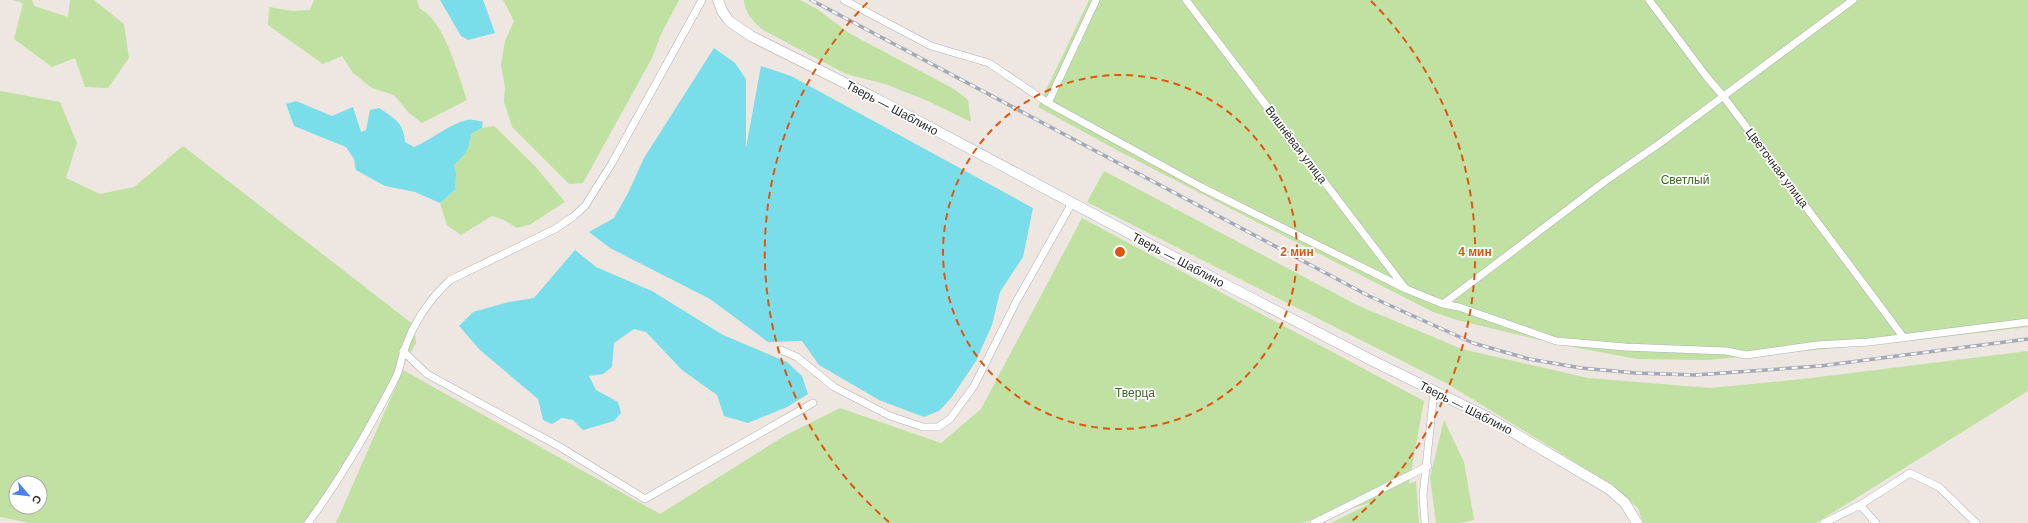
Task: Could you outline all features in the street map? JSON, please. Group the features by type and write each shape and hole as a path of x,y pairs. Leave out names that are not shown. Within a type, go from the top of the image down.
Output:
{"street":[{"path":"308,523 341,476 371,427 397,375 403,351 414,325 439,290 450,280 555,229 574,216 584,206 612,163 702,0"},
{"name":"Тверь — Шаблино","path":"718,0 728,21 751,36 877,99 1250,298 1487,417 1609,489 1627,506 1636,523"},
{"path":"844,0 931,46 990,63 1048,103 1200,187 1406,289 1443,304 1459,307 1556,341 1625,347 1726,351 1746,355 1817,345 1904,338 2028,322"},
{"path":"1048,103 1096,0"},
{"name":"Вишнёвая улица","path":"1186,0 1406,289"},
{"name":"Цветочная улица","path":"1649,0 1706,76 1723,96 1904,338"},
{"path":"1443,304 1604,182 1663,141 1853,0"},
{"path":"781,350 797,357 834,387 890,416 923,427 938,427 950,419 974,386 1016,302 1072,203"},
{"path":"403,351 426,374 560,447 645,499 813,403"},
{"path":"1425,523 1423,496 1428,466 1434,391"},
{"path":"1314,523 1428,466"},
{"path":"1824,523 1860,505 1910,473 1939,487 1976,523"},
{"path":"1860,505 1876,523"}],"green space":[{"path":"13,0 32,0 34,6 68,17 70,0 94,0 124,24 129,58 108,88 85,87 75,58 52,67 14,39 23,3"},
{"path":"314,0 417,0 419,8 436,24 443,36 455,63 467,100 422,123 409,113 394,95 372,88 353,73 342,56 323,64 268,25 269,7 292,11 310,10"},
{"path":"503,0 679,0 661,34 652,58 583,183 569,184 512,127 504,102 505,87 501,66 505,41 514,21"},
{"path":"744,0 800,0 817,9 849,33 954,89 968,100 971,122 928,101 885,84 846,74 763,30 748,13"},
{"name":"Светлый","path":"1089,0 2028,0 2028,327 1901,342 1708,360 1637,359 1552,343 1457,320 1433,312 1126,155 1038,107"},
{"path":"0,91 60,102 77,143 66,178 100,194 134,187 183,146 414,325 416,343 312,523 30,523 0,517"},
{"path":"494,126 535,166 565,202 531,224 517,228 504,220 492,216 461,235 447,225 440,203 455,190 456,173 454,165 466,151 471,134 482,128"},
{"path":"1104,171 1359,306 1462,349 1588,378 1710,388 1803,379 2028,351 2028,391 1816,523 1643,523 1638,508 1616,490 1570,459 1446,383 1087,202"},
{"name":"Тверца","path":"1082,218 1424,401 1409,484 1416,481 1419,523 1331,523 1373,502 1302,523 336,523 403,370 660,514 786,435 840,408 941,443 981,409"},
{"path":"1444,420 1464,462 1474,520 1460,523 1436,523 1430,477"}],"water":[{"path":"440,0 483,0 495,33 468,40 461,36"},
{"path":"714,48 735,63 746,79 746,148 761,66 791,76 1033,208 1023,257 1000,292 992,325 976,361 952,397 939,411 924,417 879,400 819,365 802,341 768,342 710,299 610,248 589,232 614,218 628,193 644,158"},
{"path":"296,101 332,116 353,107 361,132 366,130 370,110 379,108 397,122 403,130 405,142 414,147 460,122 471,120 483,122 482,128 471,134 466,151 454,165 456,173 455,190 440,203 415,192 385,186 356,170 354,159 346,147 294,126 286,104"},
{"path":"575,250 596,267 652,291 723,335 787,362 802,376 808,394 787,407 748,423 724,416 717,395 682,370 646,332 634,329 614,343 612,367 603,374 589,376 596,390 618,402 621,413 614,421 583,430 573,420 562,418 552,424 543,420 538,399 480,350 459,326 473,312 509,302 534,298"}],"railway":[{"path":"811,0 1369,296 1473,343 1529,359 1581,368 1635,373 1695,375 1820,366 2028,339"}]}
